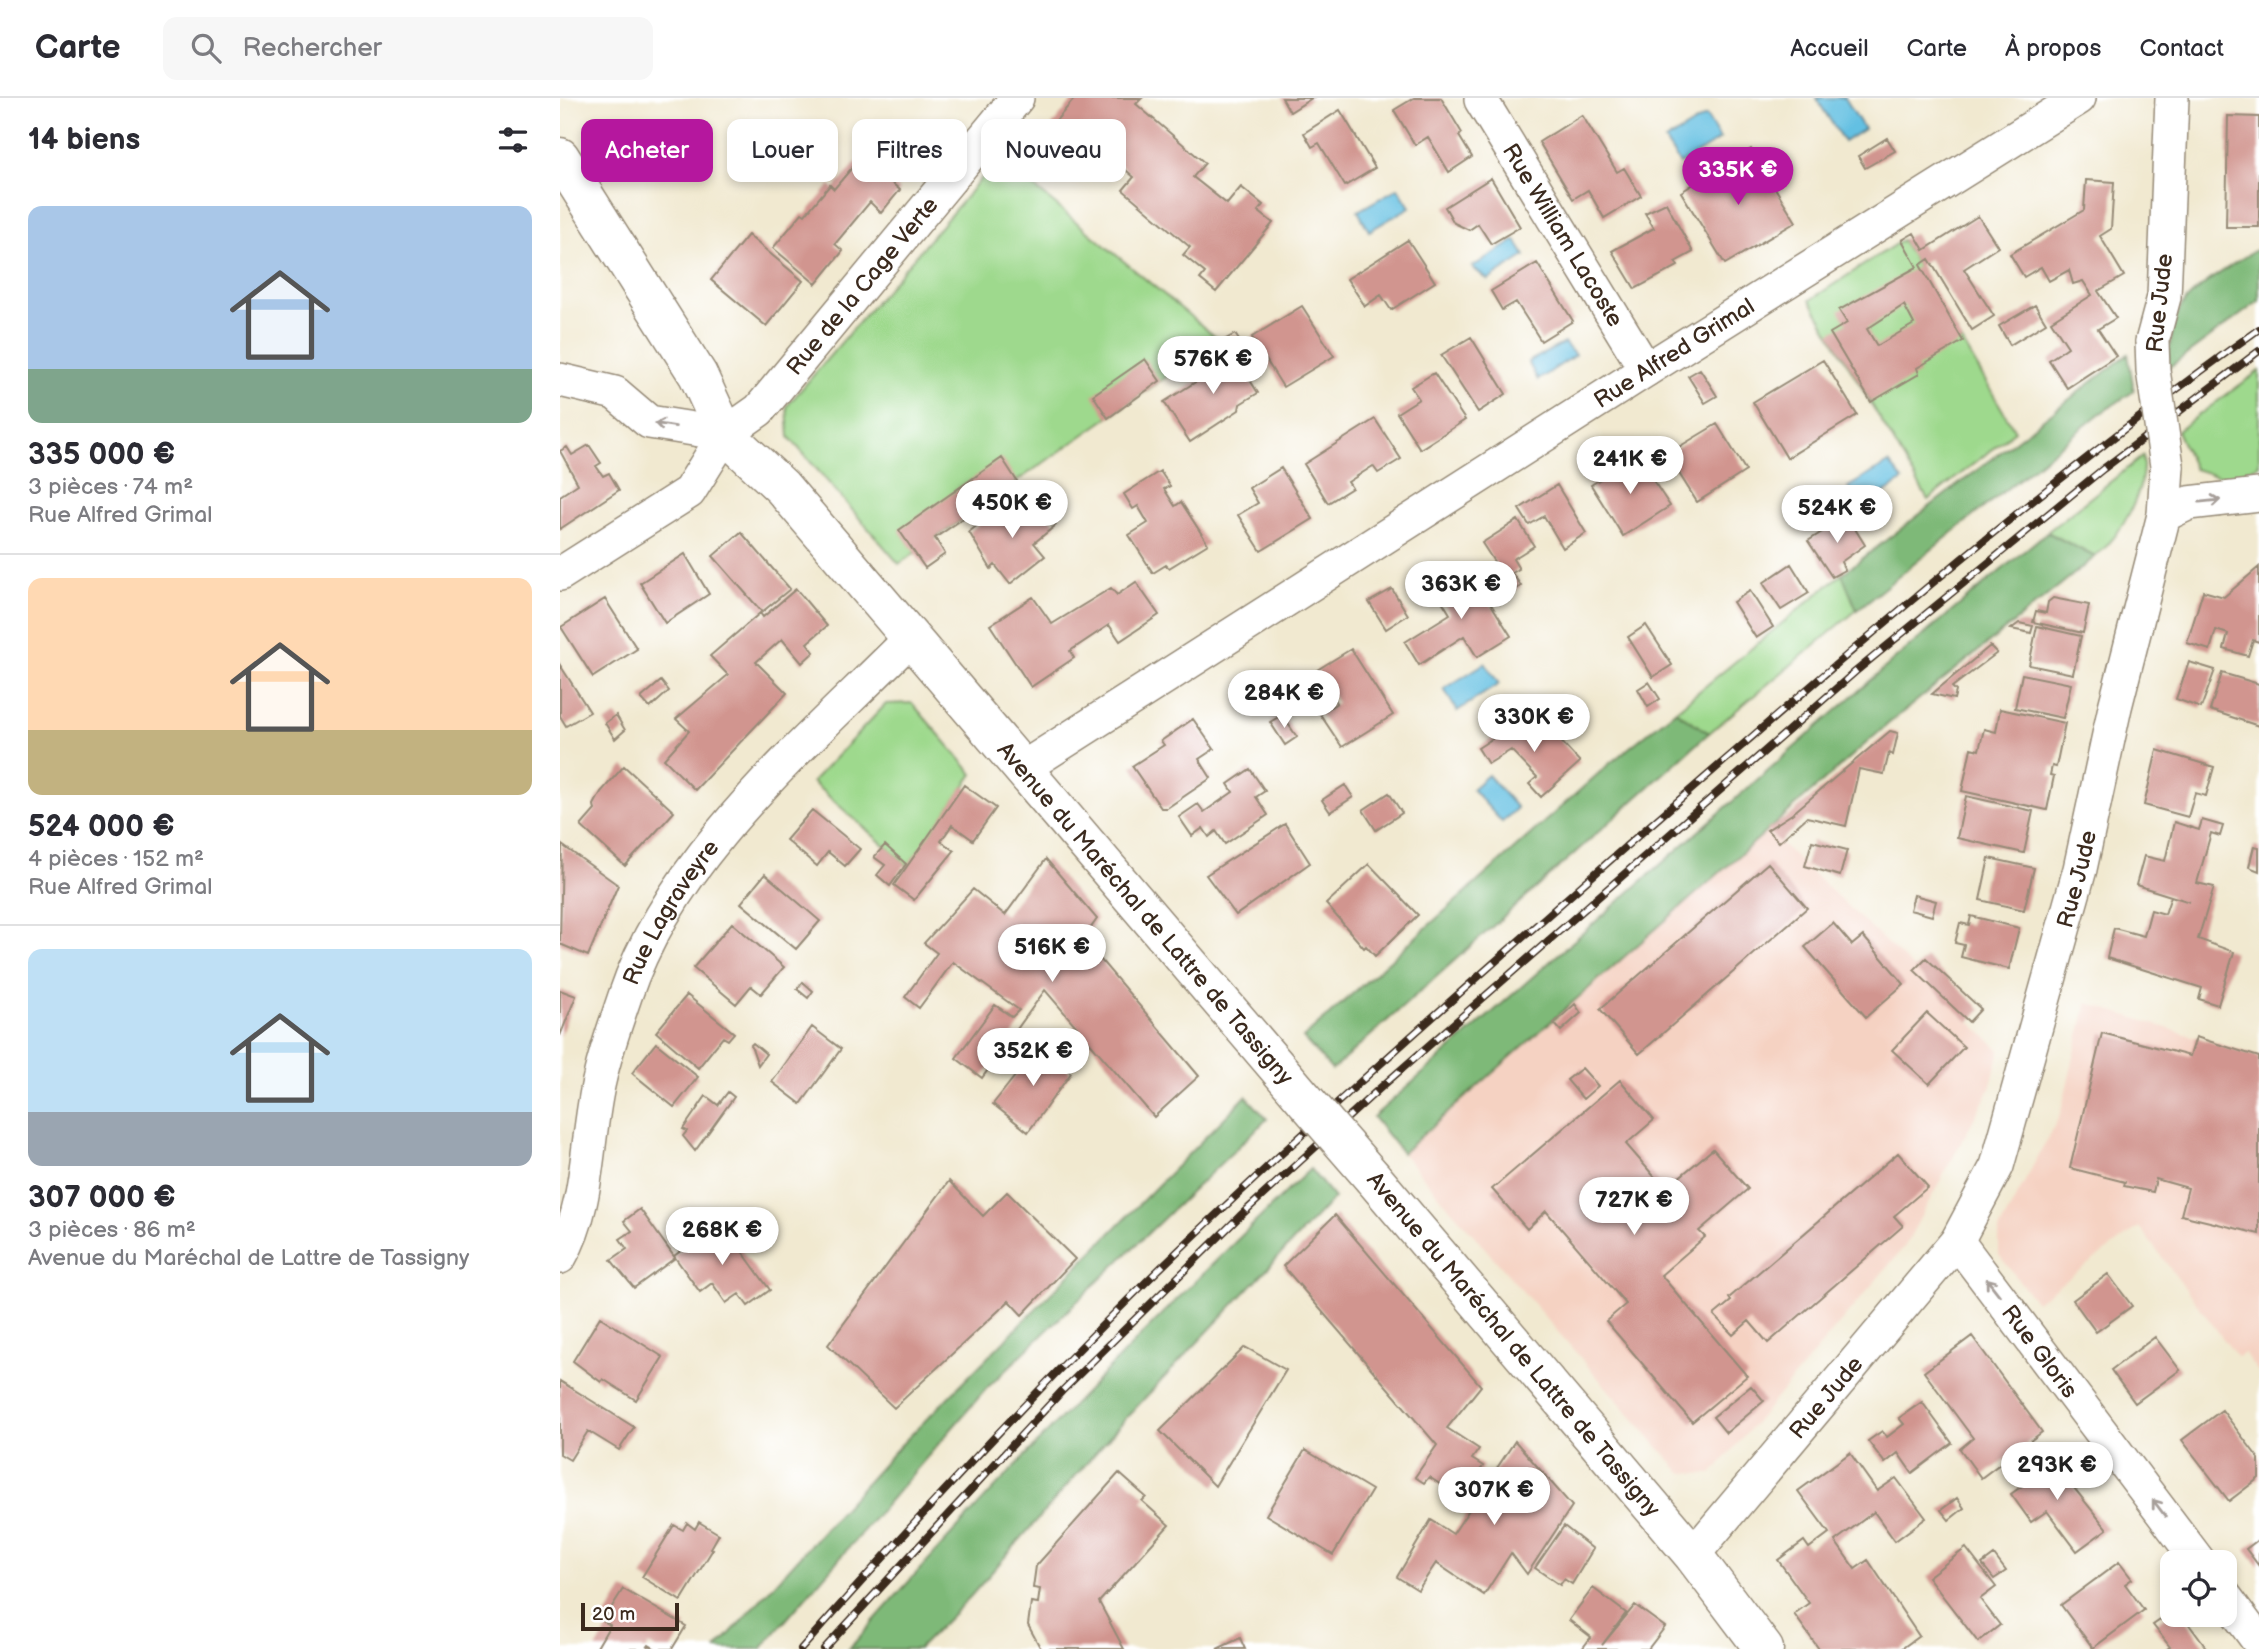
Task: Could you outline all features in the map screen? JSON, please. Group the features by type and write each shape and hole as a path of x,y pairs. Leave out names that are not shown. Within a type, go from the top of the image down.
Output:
{"main road":[{"name":"Avenue du Maréchal de Lattre de Tassigny","path":"560,157 698,376 725,434 782,486 1693,1555 1764,1649"}],"street":[{"name":"Rue de la Cage Verte","path":"725,434 760,410 1017,98"},
{"name":"Rue Alfred Grimal","path":"1023,768 1646,370 2079,98"},
{"name":"Rue Jude","path":"1693,1555 1957,1241 1997,1166 2080,869 2115,707 2164,516 2166,466 2152,370 2152,342 2164,297 2172,98"},
{"name":"Rue William Lacoste","path":"1481,100 1646,370"},
{"path":"560,380 615,393 649,422 725,434 689,492 560,574"},
{"path":"2164,516 2189,503 2259,495"},
{"name":"Rue Lagraveyre","path":"560,1257 575,1232 600,1078 626,993 662,914 702,857 746,805 911,638"},
{"name":"Rue Gloris","path":"1957,1241 2190,1550"},
{"path":"2237,1612 2259,1642"}],"shaded area":[{"path":"1767,830 2000,1050 1990,1089 1905,1246 1712,1474 1681,1473 1402,1153"},
{"path":"2087,1003 2259,1057 2259,1373 2244,1353 2237,1357 2139,1227 2036,1302 1999,1255 1999,1230 2060,1115"}],"green space":[{"path":"981,179 981,182 1028,182 1219,340 899,564 789,437 787,406"},
{"path":"1902,240 2015,431 1928,500 1810,300"},
{"path":"2259,248 2259,301 2167,369 2175,324 2185,302 2216,276"},
{"path":"2128,354 2134,391 2098,415 1857,610 1842,574"},
{"path":"2259,371 2259,465 2228,479 2194,469 2177,431"},
{"path":"2143,456 2141,483 2130,511 2114,537 2095,557 2047,532"},
{"path":"2047,532 2095,557 1888,724 1402,1153 1373,1117 1896,658"},
{"path":"1842,574 1857,610 1709,733 1675,711"},
{"path":"912,703 973,774 908,866 812,782 886,704"},
{"path":"1675,711 1709,733 1332,1070 1303,1038 1609,764"},
{"path":"1246,1096 1267,1119 986,1389 761,1649 716,1649 895,1451"},
{"path":"1310,1169 1334,1198 1126,1418 970,1597 918,1649 849,1649 960,1525 1074,1404"}],"water":[{"path":"1816,98 1845,98 1864,129 1844,142"},
{"path":"1706,116 1720,139 1680,164 1665,141"},
{"path":"1398,188 1410,207 1369,231 1358,211"},
{"path":"1516,240 1525,256 1488,280 1472,267"},
{"path":"1564,343 1575,355 1538,380 1528,362"},
{"path":"1889,463 1903,480 1862,509 1848,487"},
{"path":"1485,663 1499,684 1457,711 1444,689"},
{"path":"1488,775 1517,808 1502,822 1472,789"}],"building":[{"path":"1075,98 1142,98 1136,104 1205,163 1193,177 1227,204 1241,187 1263,205 1258,211 1273,223 1216,292 1200,279 1205,273 1183,255 1190,247 1123,190 1134,177 1126,170 1126,119 1057,119"},
{"path":"1282,98 1312,98 1290,112"},
{"path":"1414,98 1441,98 1462,133 1459,136 1472,157 1449,172 1428,137 1415,145 1394,110"},
{"path":"1340,110 1375,168 1345,186 1319,143 1312,147 1304,133"},
{"path":"1582,115 1617,172 1624,168 1641,196 1604,218 1588,190 1573,199 1539,142"},
{"path":"2228,116 2259,117 2259,227 2226,227"},
{"path":"1887,138 1895,151 1865,168 1858,156"},
{"path":"1751,149 1796,222 1725,264 1681,192"},
{"path":"852,168 852,182 891,182 900,190 881,213 870,202 835,244 843,251 816,284 773,248 830,185 834,189"},
{"path":"1491,178 1520,227 1491,244 1478,224 1469,230 1454,223 1445,207"},
{"path":"2086,180 2114,182 2111,229 2100,236 2124,276 2098,291 2116,318 2098,329 2116,356 2067,388 2049,360 2068,347 2051,321 2092,295 2083,281 2073,284 2069,270 2049,281 2041,267 2024,277 2010,254 2084,210"},
{"path":"1666,203 1693,252 1675,262 1678,266 1635,289 1612,251 1654,228 1645,213"},
{"path":"1978,216 1998,247 1964,269 1994,316 1972,330 1929,259 1920,265 1963,341 1917,368 1919,374 1871,402 1830,333 1847,323 1839,310 1917,267 1902,240 1914,233 1924,250","holes":["1904,305 1914,324 1877,346 1867,329"]},
{"path":"748,235 803,281 766,326 711,280"},
{"path":"1408,240 1435,282 1391,310 1381,295 1365,306 1347,279"},
{"path":"1537,263 1573,321 1541,341 1516,302 1502,310 1491,291"},
{"path":"2035,305 2046,323 2010,345 1999,326"},
{"path":"1302,306 1334,356 1283,387 1252,337"},
{"path":"1235,334 1246,351 1236,358 1258,393 1240,404 1239,410 1190,442 1164,402 1235,357 1224,340"},
{"path":"1471,337 1506,394 1478,412 1441,355"},
{"path":"1145,359 1160,381 1108,418 1093,395"},
{"path":"1823,360 1857,415 1787,458 1753,402"},
{"path":"1700,369 1717,396 1705,403 1688,376"},
{"path":"1434,373 1465,420 1420,449 1397,413 1419,399 1411,387"},
{"path":"1375,419 1401,459 1378,473 1373,466 1348,482 1352,488 1328,503 1304,464"},
{"path":"1717,424 1746,471 1697,502 1667,454"},
{"path":"589,445 601,463 596,466 603,476 609,473 619,490 560,529 560,496 578,484 560,451 567,447 572,455"},
{"path":"1637,456 1670,506 1623,536 1591,485"},
{"path":"1002,458 1017,481 935,538 945,554 925,568 899,530"},
{"path":"1281,468 1313,519 1261,551 1238,515 1258,503 1249,488"},
{"path":"1160,471 1170,486 1164,489 1175,506 1181,502 1208,544 1169,568 1166,565 1153,573 1129,535 1148,523 1138,506 1133,509 1124,494"},
{"path":"1557,485 1586,533 1563,548 1544,516 1529,525 1519,509"},
{"path":"1038,502 1056,525 1034,543 1045,556 1010,584 995,565 991,569 969,532 1004,504 1016,519"},
{"path":"1847,516 1865,545 1841,562 1845,570 1832,577 1808,541"},
{"path":"1518,520 1534,546 1513,559 1519,569 1512,573 1521,586 1513,591 1482,543"},
{"path":"741,532 790,589 762,612 713,556"},
{"path":"685,554 709,594 665,623 640,583"},
{"path":"1791,564 1809,593 1781,610 1763,583"},
{"path":"2259,567 2259,642 2253,640 2248,656 2224,649 2228,634 2216,630 2210,650 2187,643 2203,591 2224,597"},
{"path":"1468,568 1511,636 1477,657 1464,636 1419,665 1405,642 1450,614 1434,588"},
{"path":"1136,582 1159,615 1120,641 1109,625 1070,651 1074,658 1031,687 990,625 1033,597 1052,624 1111,588 1117,595"},
{"path":"796,589 827,626 807,643 814,652 802,663 782,639 756,662 787,693 695,790 664,759 689,731 676,719 728,675 710,656 760,613 763,617"},
{"path":"1392,589 1408,615 1386,629 1369,602"},
{"path":"1750,591 1773,627 1756,638 1733,602"},
{"path":"2053,598 2089,605 2083,633 2033,622 2036,611 2046,613 2048,602"},
{"path":"605,599 637,649 593,677 561,627"},
{"path":"2019,623 2033,626 2031,633 2011,629"},
{"path":"1646,625 1672,665 1653,677 1628,637"},
{"path":"2037,626 2081,636 2073,674 2029,665"},
{"path":"1990,646 1997,653 1952,687 1956,691 1954,699 1932,694"},
{"path":"1351,649 1393,715 1342,747 1320,714 1337,703 1317,670"},
{"path":"2189,662 2215,670 2201,708 2176,699"},
{"path":"560,665 590,712 566,726 560,716"},
{"path":"2222,673 2259,684 2259,726 2210,710"},
{"path":"2022,674 2071,684 2063,718 2015,708"},
{"path":"661,681 669,691 650,708 641,698"},
{"path":"1649,682 1660,699 1648,707 1638,689"},
{"path":"2000,709 2065,723 2056,767 2052,766 2050,775 2054,776 2047,810 1962,791 1971,748 1979,750 1984,729 1996,732"},
{"path":"616,715 625,730 615,739 605,723"},
{"path":"1282,715 1297,737 1285,745 1270,722"},
{"path":"1193,719 1214,749 1199,759 1211,778 1167,808 1161,808 1132,766 1164,745 1161,741"},
{"path":"1521,720 1527,729 1532,726 1536,730 1544,723 1580,762 1541,797 1529,784 1537,777 1511,750 1488,764 1478,748"},
{"path":"1890,731 1898,733 1893,755 1889,753 1884,774 1859,769 1846,826 1807,817 1779,842 1767,830 1792,814"},
{"path":"2157,750 2214,767 2206,796 2195,793 2188,817 2144,805"},
{"path":"624,766 674,812 625,866 581,826 595,810 594,805 601,792"},
{"path":"1250,769 1265,791 1256,797 1268,815 1225,844 1216,831 1209,837 1203,828 1192,836 1179,817 1198,804 1204,812 1233,792 1228,784"},
{"path":"964,785 996,808 973,840 952,825 941,841 954,851 914,900 894,885"},
{"path":"1345,785 1353,797 1330,812 1322,800"},
{"path":"1389,793 1402,813 1376,830 1363,810"},
{"path":"1966,796 2033,811 2024,853 1957,838"},
{"path":"812,810 860,849 845,866 828,852 817,866 786,840"},
{"path":"2202,820 2223,826 2220,836 2211,833 2197,883 2214,887 2198,939 2234,952 2218,1005 2199,999 2202,988 2107,958 2114,928 2144,936 2151,910 2165,914 2171,896 2136,885 2144,856 2165,861 2174,822 2199,830"},
{"path":"1285,824 1310,863 1236,915 1206,875"},
{"path":"1812,841 1847,850 1840,876 1805,866"},
{"path":"562,845 618,885 588,956 560,944"},
{"path":"885,845 906,864 890,886 877,875 885,865 874,857"},
{"path":"2254,846 2259,847 2259,871 2249,867"},
{"path":"1989,858 2034,868 2024,910 1980,900"},
{"path":"1046,859 1097,919 1083,939 1199,1076 1154,1117 1045,990 982,1078 956,1058 995,1005 1012,1017 1019,1010 953,962 919,1008 905,997 937,953 924,943 973,889 1005,915"},
{"path":"1768,863 1807,908 1639,1054 1600,1009"},
{"path":"1369,864 1418,915 1375,956 1366,946 1364,948 1326,904"},
{"path":"765,874 820,921 796,949 741,903"},
{"path":"1914,895 1936,901 1932,916 1910,910"},
{"path":"1971,916 2019,928 2009,969 1961,957 1964,945 1955,943 1960,923 1969,925"},
{"path":"732,923 784,967 761,994 751,986 736,1004 693,968"},
{"path":"1833,923 1852,945 1863,936 1904,984 1866,1017 1805,947"},
{"path":"1926,958 1981,1009 1969,1022 1914,970"},
{"path":"803,982 813,991 808,998 797,989"},
{"path":"560,990 576,996 560,1036"},
{"path":"687,995 734,1033 728,1040 723,1037 698,1068 656,1032"},
{"path":"1575,1004 1581,1013 1561,1031 1554,1023"},
{"path":"1927,1013 1964,1047 1929,1084 1892,1050"},
{"path":"812,1027 841,1049 801,1104 772,1082"},
{"path":"2102,1033 2190,1056 2196,1037 2259,1057 2259,1234 2181,1215 2188,1188 2156,1179 2153,1192 2124,1186 2125,1182 2070,1168"},
{"path":"1042,1042 1071,1073 1028,1132 993,1104"},
{"path":"656,1043 698,1077 674,1107 632,1073"},
{"path":"753,1043 766,1054 758,1065 751,1045"},
{"path":"1582,1068 1598,1086 1583,1099 1567,1080"},
{"path":"1620,1080 1654,1120 1626,1144 1665,1189 1713,1149 1748,1189 1699,1231 1705,1237 1661,1275 1747,1376 1692,1422 1606,1321 1626,1304 1546,1211 1527,1229 1492,1189"},
{"path":"728,1092 734,1097 695,1151 683,1136 687,1131 683,1129 706,1096 718,1105"},
{"path":"1898,1153 1928,1187 1894,1216 1903,1226 1768,1343 1749,1321 1733,1335 1714,1315 1731,1301 1729,1298"},
{"path":"949,1181 983,1216 1007,1192 1075,1259 1022,1315 1009,1301 894,1408 828,1345"},
{"path":"640,1209 675,1258 634,1288 611,1260 627,1249 620,1239 632,1231 624,1221"},
{"path":"1335,1215 1481,1386 1447,1428 1479,1449 1472,1459 1483,1466 1463,1499 1429,1477 1424,1483 1415,1477 1437,1445 1283,1266"},
{"path":"721,1222 770,1290 748,1306 739,1294 726,1303 712,1283 700,1292 674,1256"},
{"path":"2108,1274 2132,1306 2096,1332 2073,1300"},
{"path":"600,1317 663,1357 636,1400 603,1379 601,1382 573,1361"},
{"path":"1972,1336 2042,1432 1981,1478 1960,1449 1973,1438 1924,1372"},
{"path":"2155,1337 2180,1370 2135,1403 2111,1370"},
{"path":"1245,1347 1286,1370 1215,1486 1160,1431"},
{"path":"560,1381 634,1427 619,1450 588,1431 570,1460 560,1454"},
{"path":"1751,1386 1764,1401 1726,1433 1713,1417"},
{"path":"1922,1402 1952,1443 1912,1473 1898,1453 1885,1463 1868,1441 1882,1431 1887,1437 1904,1424 1899,1418"},
{"path":"2222,1410 2259,1459 2259,1478 2229,1501 2182,1440"},
{"path":"1515,1441 1572,1506 1527,1574 1511,1553 1484,1595 1436,1563 1418,1590 1397,1577 1431,1520 1453,1534"},
{"path":"1305,1450 1372,1490 1333,1555 1266,1515"},
{"path":"1850,1453 1877,1491 1896,1478 1926,1518 1895,1541 1874,1512 1835,1541 1855,1569 1868,1560 1919,1636 1901,1649 1819,1649 1794,1614 1809,1603 1778,1560 1804,1541 1809,1548 1829,1533 1798,1491"},
{"path":"2046,1453 2107,1529 2077,1551 2047,1511 2031,1522 2011,1494 2026,1483 2019,1474"},
{"path":"1119,1473 1146,1497 1142,1501 1169,1525 1099,1602 1124,1649 1041,1649 1028,1625 1031,1602 1038,1603 1040,1589 1033,1588 1036,1566"},
{"path":"1957,1498 1964,1508 1949,1520 1941,1510"},
{"path":"699,1522 719,1534 711,1548 713,1549 681,1601 642,1577 674,1525 683,1530 687,1523 695,1529"},
{"path":"1564,1526 1593,1549 1572,1584 1564,1579 1560,1585 1535,1568"},
{"path":"2259,1539 2259,1566 2246,1549"},
{"path":"1966,1548 1996,1587 1980,1599 2000,1625 1978,1642 1928,1577"},
{"path":"1994,1555 2006,1571 1994,1579 1982,1564"},
{"path":"2119,1562 2132,1579 2125,1584 2144,1610 2093,1648 2061,1605"},
{"path":"1593,1588 1626,1613 1602,1645 1635,1605 1665,1627 1648,1649 1582,1649 1591,1637 1569,1620"},
{"path":"623,1589 686,1626 672,1649 656,1649 649,1645 646,1649 596,1649 610,1625 603,1621"},
{"path":"2160,1620 2160,1627 2191,1627 2207,1649 2167,1649 2170,1647 2153,1625"},
{"path":"1240,1638 1245,1649 1217,1649"}],"railway":[{"path":"801,1649 1014,1416 1147,1281 1322,1116 1623,849 1935,581 2095,452 2259,329"},
{"path":"824,1649 1062,1391 1240,1216 1379,1089 1855,672 2103,469 2259,351"}]}
